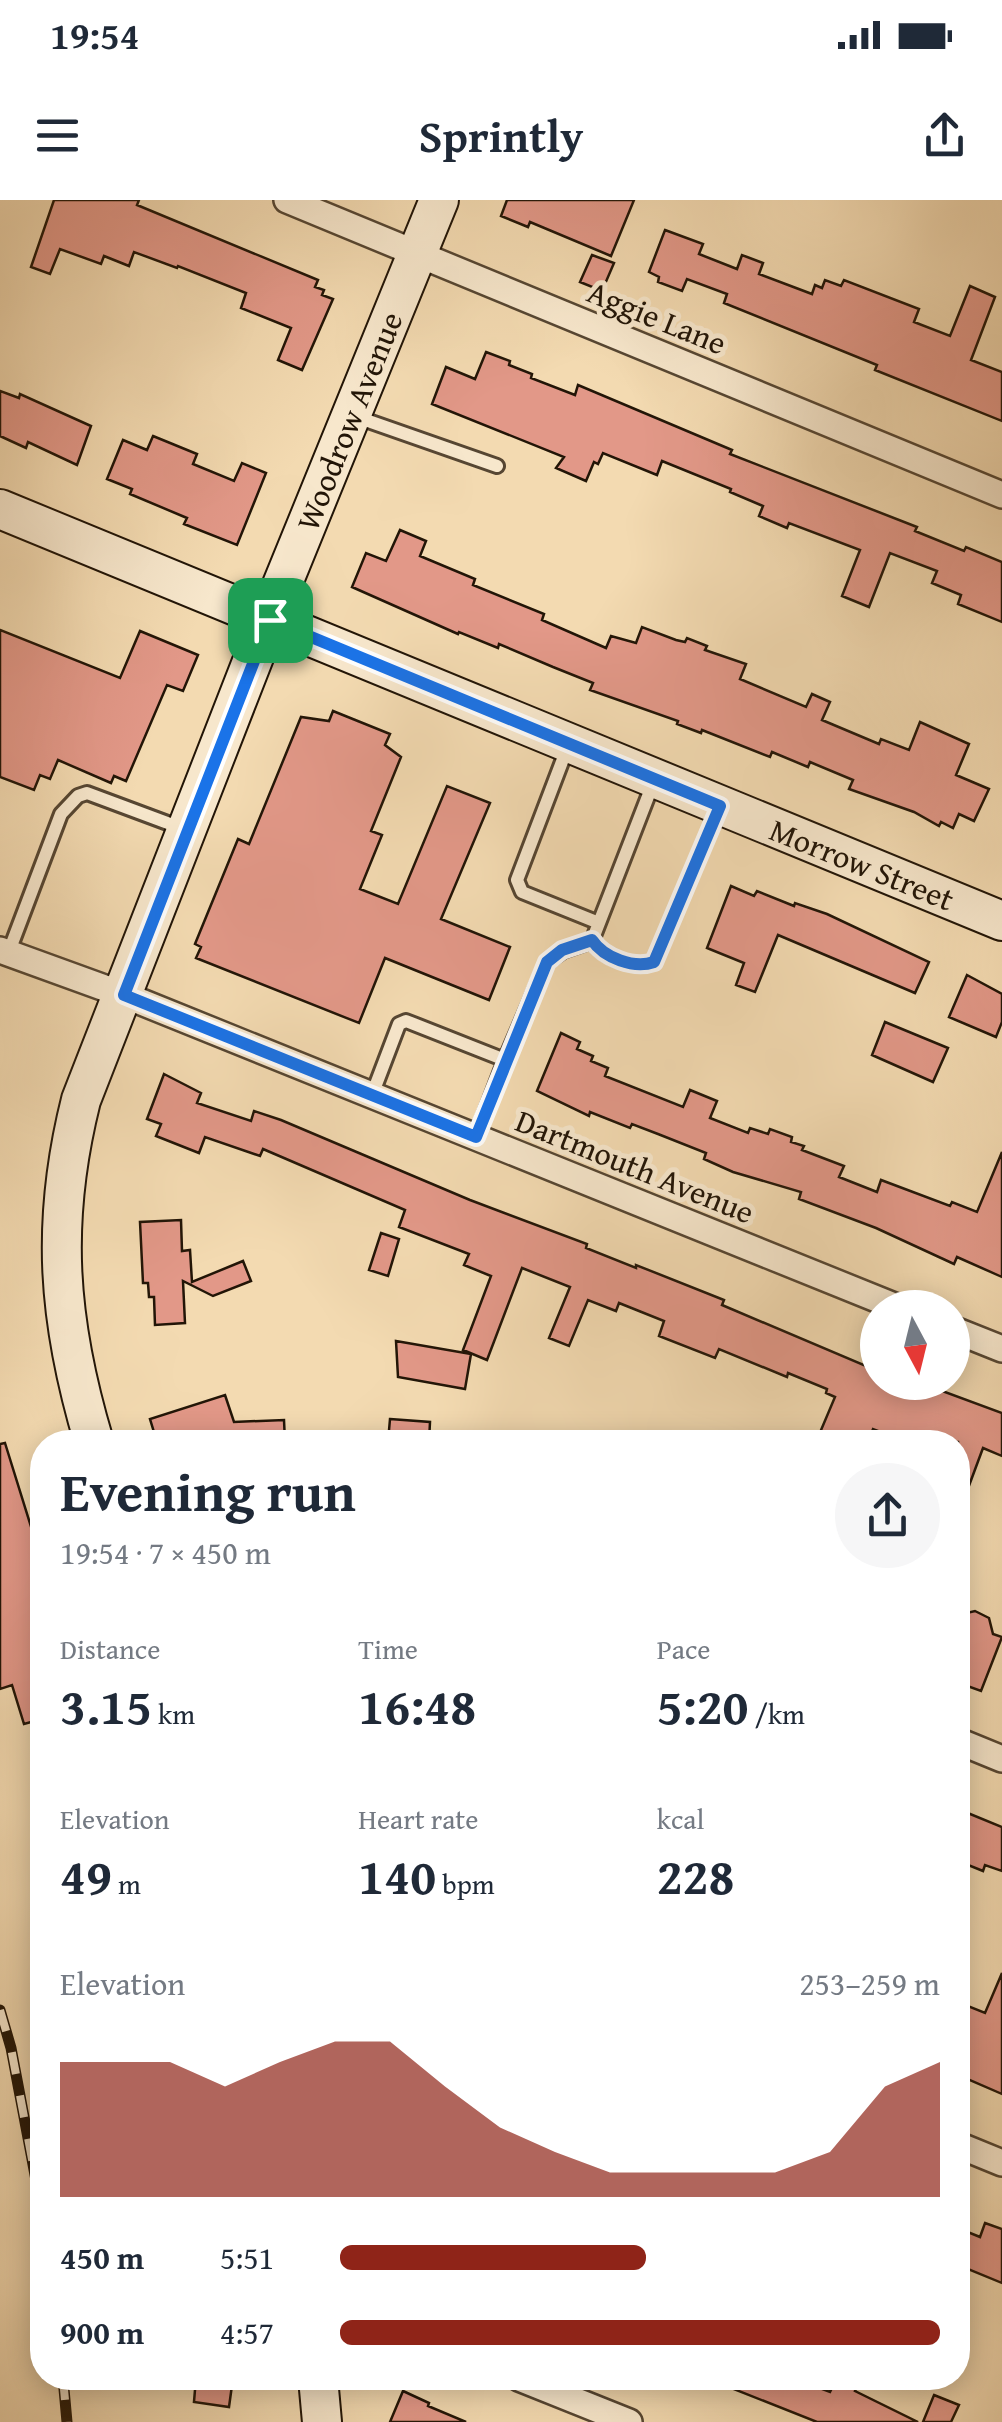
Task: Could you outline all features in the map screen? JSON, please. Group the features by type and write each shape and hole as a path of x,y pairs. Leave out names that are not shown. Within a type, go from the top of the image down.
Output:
{"street":[{"name":"Aggie Lane","path":"287,200 1002,495"},
{"name":"Woodrow Avenue","path":"90,1430 63,1311 60,1229 68,1157 81,1100 439,200"},
{"name":"Morrow Street","path":"0,509 1002,922"},
{"name":"Dartmouth Avenue","path":"4,952 124,995 860,1292"},
{"path":"970,1336 1002,1349"},
{"path":"970,1746 1002,1759"},
{"path":"970,2149 1002,2162"},
{"path":"319,2390 322,2422"},
{"path":"548,2390 629,2422"}],"lane":[{"path":"352,415 498,466"},
{"path":"569,744 516,880 522,892 599,923"},
{"path":"476,1137 547,962 562,950 592,940 655,779"},
{"path":"4,952 61,814 78,796 87,793 188,830"},
{"path":"592,940 600,952 641,967 654,962 720,806"},
{"path":"372,1095 399,1024 406,1020 506,1060"}],"building":[{"path":"54,200 139,200 137,205 318,280 315,287 333,299 302,370 278,360 291,328 241,308 246,293 178,266 134,252 129,266 104,256 101,264 60,249 50,274 31,267"},
{"path":"507,200 634,200 611,256 530,222 528,227 501,216"},
{"path":"665,230 703,244 699,254 737,269 742,255 763,263 759,274 812,294 815,285 822,288 825,280 841,286 844,280 919,309 914,322 950,336 970,286 995,297 971,360 1002,372 1002,421 724,303 727,294 687,279 682,291 658,282 659,277 649,272"},
{"path":"592,255 614,263 602,291 580,282"},
{"path":"486,352 510,361 509,365 532,374 531,378 575,395 578,385 732,450 730,454 917,527 915,531 964,551 966,547 1002,562 1002,622 958,604 961,595 932,583 937,571 890,553 869,607 842,596 860,550 759,516 763,506 730,492 731,489 662,461 657,475 603,453 598,464 594,462 586,481 556,468 564,457 432,404 446,367 475,379"},
{"path":"0,391 19,398 20,394 91,426 77,465 28,442 26,448 0,436"},
{"path":"153,436 197,454 193,464 234,481 242,463 266,473 237,545 184,524 187,518 130,494 132,489 107,479 123,440 147,450"},
{"path":"400,530 426,541 420,556 475,579 473,585 544,614 542,620 606,648 611,636 636,643 642,627 676,640 685,642 687,638 707,646 705,650 746,664 740,679 806,707 812,694 830,702 822,720 879,744 881,739 909,750 920,722 969,744 956,775 989,789 974,821 959,814 953,828 941,822 939,826 914,812 849,789 853,780 810,762 808,767 772,752 770,757 677,724 678,721 590,690 593,683 499,644 498,648 458,634 352,587 366,553 386,561"},
{"path":"0,630 120,678 140,631 198,655 183,691 167,685 126,781 114,776 111,783 58,760 50,779 40,775 34,790 0,777"},
{"path":"333,711 390,734 385,745 401,757 371,831 382,835 360,889 398,904 447,786 490,803 441,919 510,947 489,1000 385,958 359,1023 196,958 201,947 195,944 238,839 249,844 301,717 329,721"},
{"path":"731,886 754,896 757,891 827,914 929,962 915,993 778,935 755,992 736,985 744,963 707,948"},
{"path":"967,975 1002,994 1002,1022 996,1037 949,1017"},
{"path":"885,1022 948,1048 933,1082 872,1055"},
{"path":"561,1033 580,1042 577,1049 593,1056 591,1061 608,1068 605,1076 683,1107 690,1090 717,1101 710,1118 748,1133 750,1128 768,1134 770,1129 792,1137 791,1142 804,1146 802,1150 844,1166 839,1177 877,1192 881,1180 977,1212 1002,1152 1002,1277 957,1257 954,1264 876,1228 799,1199 801,1192 733,1172 704,1159 706,1153 632,1124 630,1128 590,1112 589,1116 537,1091"},
{"path":"164,1074 201,1093 197,1103 251,1121 254,1111 281,1120 470,1200 587,1244 586,1248 724,1300 722,1305 860,1363 860,1400 967,1400 1002,1413 1002,1456 983,1448 970,1483 970,1430 821,1430 835,1397 826,1393 827,1389 719,1349 715,1358 659,1336 664,1321 619,1303 616,1311 588,1300 569,1346 549,1338 570,1287 522,1268 487,1360 463,1350 491,1276 464,1265 469,1254 399,1227 405,1210 263,1149 260,1156 205,1137 199,1153 156,1136 161,1124 147,1119"},
{"path":"181,1220 182,1251 190,1250 192,1282 243,1261 251,1281 213,1296 183,1281 185,1323 155,1325 154,1297 149,1297 148,1283 143,1283 140,1222"},
{"path":"381,1233 399,1239 388,1276 369,1270"},
{"path":"396,1341 471,1354 465,1389 398,1377"},
{"path":"225,1395 234,1422 284,1420 284,1430 153,1430 150,1419"},
{"path":"390,1419 430,1422 430,1430 389,1430"},
{"path":"5,1443 30,1523 30,1722 24,1724 12,1685 0,1689 0,1444"},
{"path":"970,1612 989,1618 993,1634 1002,1637 981,1691 970,1687"},
{"path":"970,1814 1002,1827 1002,1871 985,1865 983,1871 970,1866"},
{"path":"1002,1973 1002,2094 970,2080 970,2007 985,2013"},
{"path":"985,2223 1002,2229 1002,2283 970,2270 970,2233 980,2237"},
{"path":"195,2390 231,2390 229,2407 194,2402"},
{"path":"736,2390 856,2390 918,2422 817,2422"},
{"path":"403,2391 429,2403 428,2406 466,2422 390,2422"},
{"path":"934,2395 959,2405 951,2422 923,2422"}],"railway":[{"path":"0,2010 30,2149"},
{"path":"64,2390 67,2422"}],"route":[{"path":"270,620 720,806 654,962 641,967 600,952 592,940 562,950 542,968 476,1137 124,995 270,620"}]}
